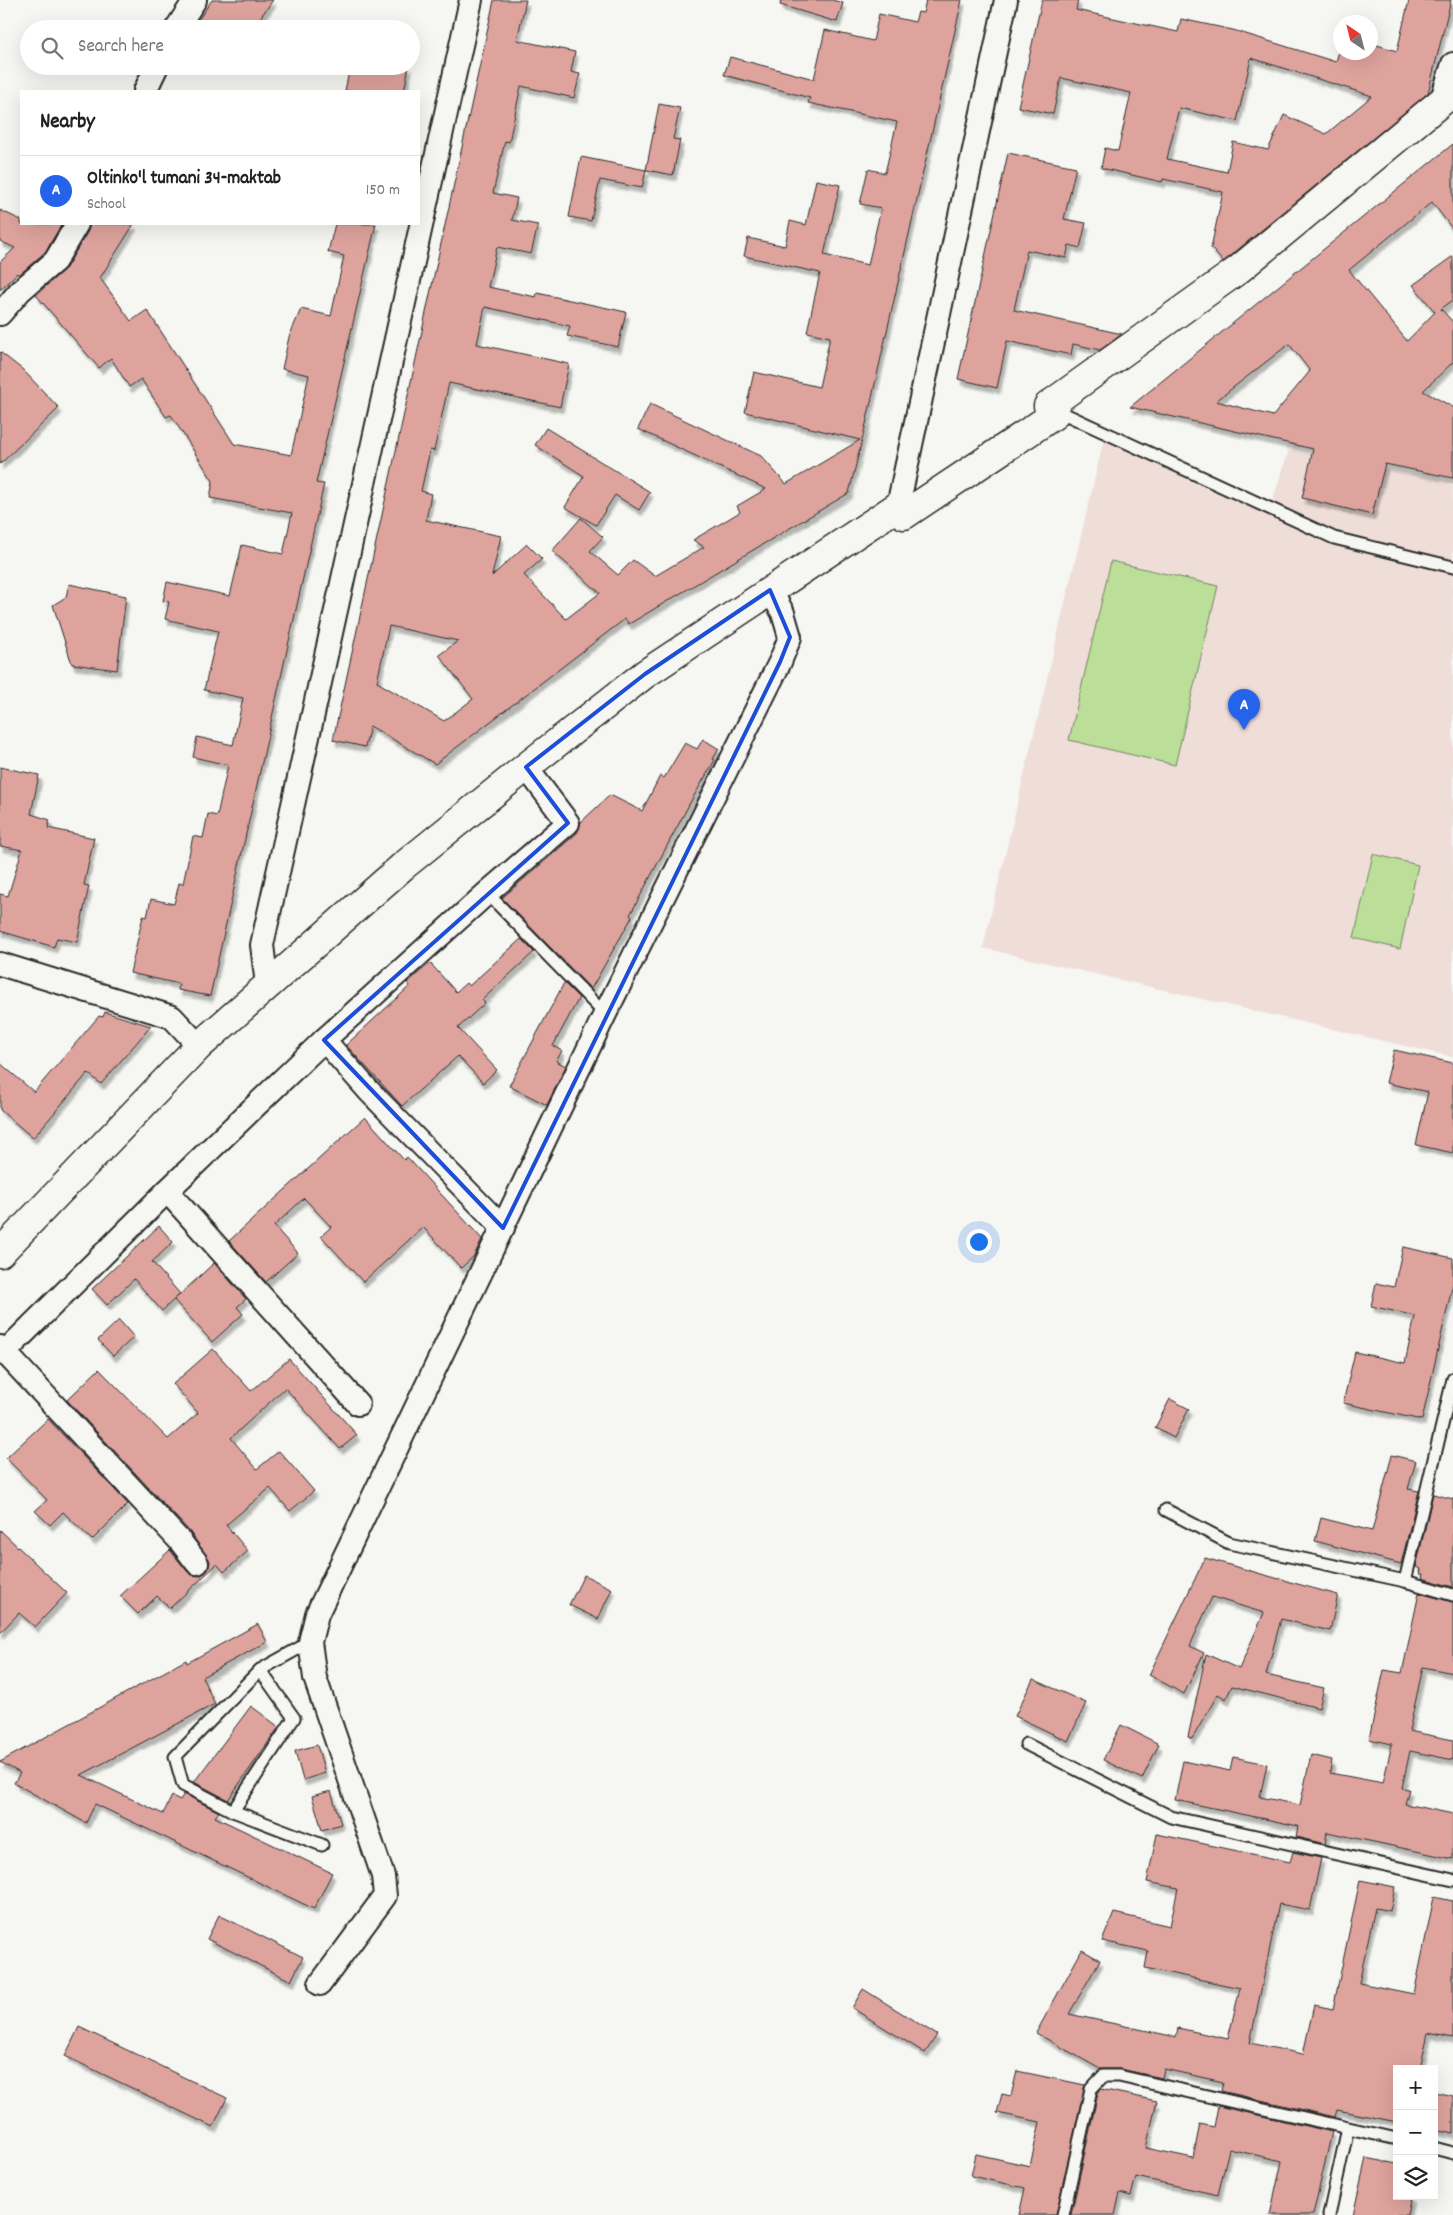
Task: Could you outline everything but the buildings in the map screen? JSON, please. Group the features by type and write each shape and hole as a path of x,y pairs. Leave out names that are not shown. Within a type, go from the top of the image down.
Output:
{"street":[{"path":"182,20 195,0"},
{"path":"267,985 262,945 471,0"},
{"path":"0,1253 199,1046 402,867 526,766 645,674 898,506 1006,0"},
{"path":"898,506 904,515 1054,415 1048,406 1238,270 1447,97 1453,64"},
{"path":"145,90 153,75"},
{"path":"0,314 20,291 55,261 76,225"},
{"path":"320,1984 385,1896 383,1876 315,1678 310,1642 316,1614 605,1014 784,654 790,637 783,613 770,590"},
{"path":"197,1563 173,1534 2,1349 324,1040 487,893 568,823 526,766"},
{"path":"0,964 172,1017 199,1046"},
{"path":"324,1040 369,1091 503,1228"},
{"path":"167,1191 358,1404"}],"lane":[{"path":"1048,406 1334,538 1453,567"},
{"path":"487,893 605,1014"},
{"path":"1404,1581 1453,1379"},
{"path":"1166,1510 1229,1542 1404,1581 1453,1595"},
{"path":"310,1642 260,1670 175,1757 183,1785 234,1811 322,1845"},
{"path":"234,1811 294,1718 260,1670"},
{"path":"1026,1744 1171,1817 1453,1880"},
{"path":"1063,2215 1091,2089 1103,2076 1119,2076 1393,2139"},
{"path":"1329,2215 1348,2128"},
{"path":"1438,2149 1453,2153"}],"highlighted area":[{"path":"770,590 790,637 780,662 503,1228 324,1040 568,823 526,767 645,674"}],"shaded area":[{"path":"1104,439 1269,511 1289,450 1453,482 1453,1057 983,948"}],"green space":[{"path":"1111,561 1218,586 1175,765 1069,740"},
{"path":"1373,854 1418,865 1400,949 1354,938"}],"place":[{"name":"Oltinko'l tumani 34-maktab","path":"1244,730"}]}
